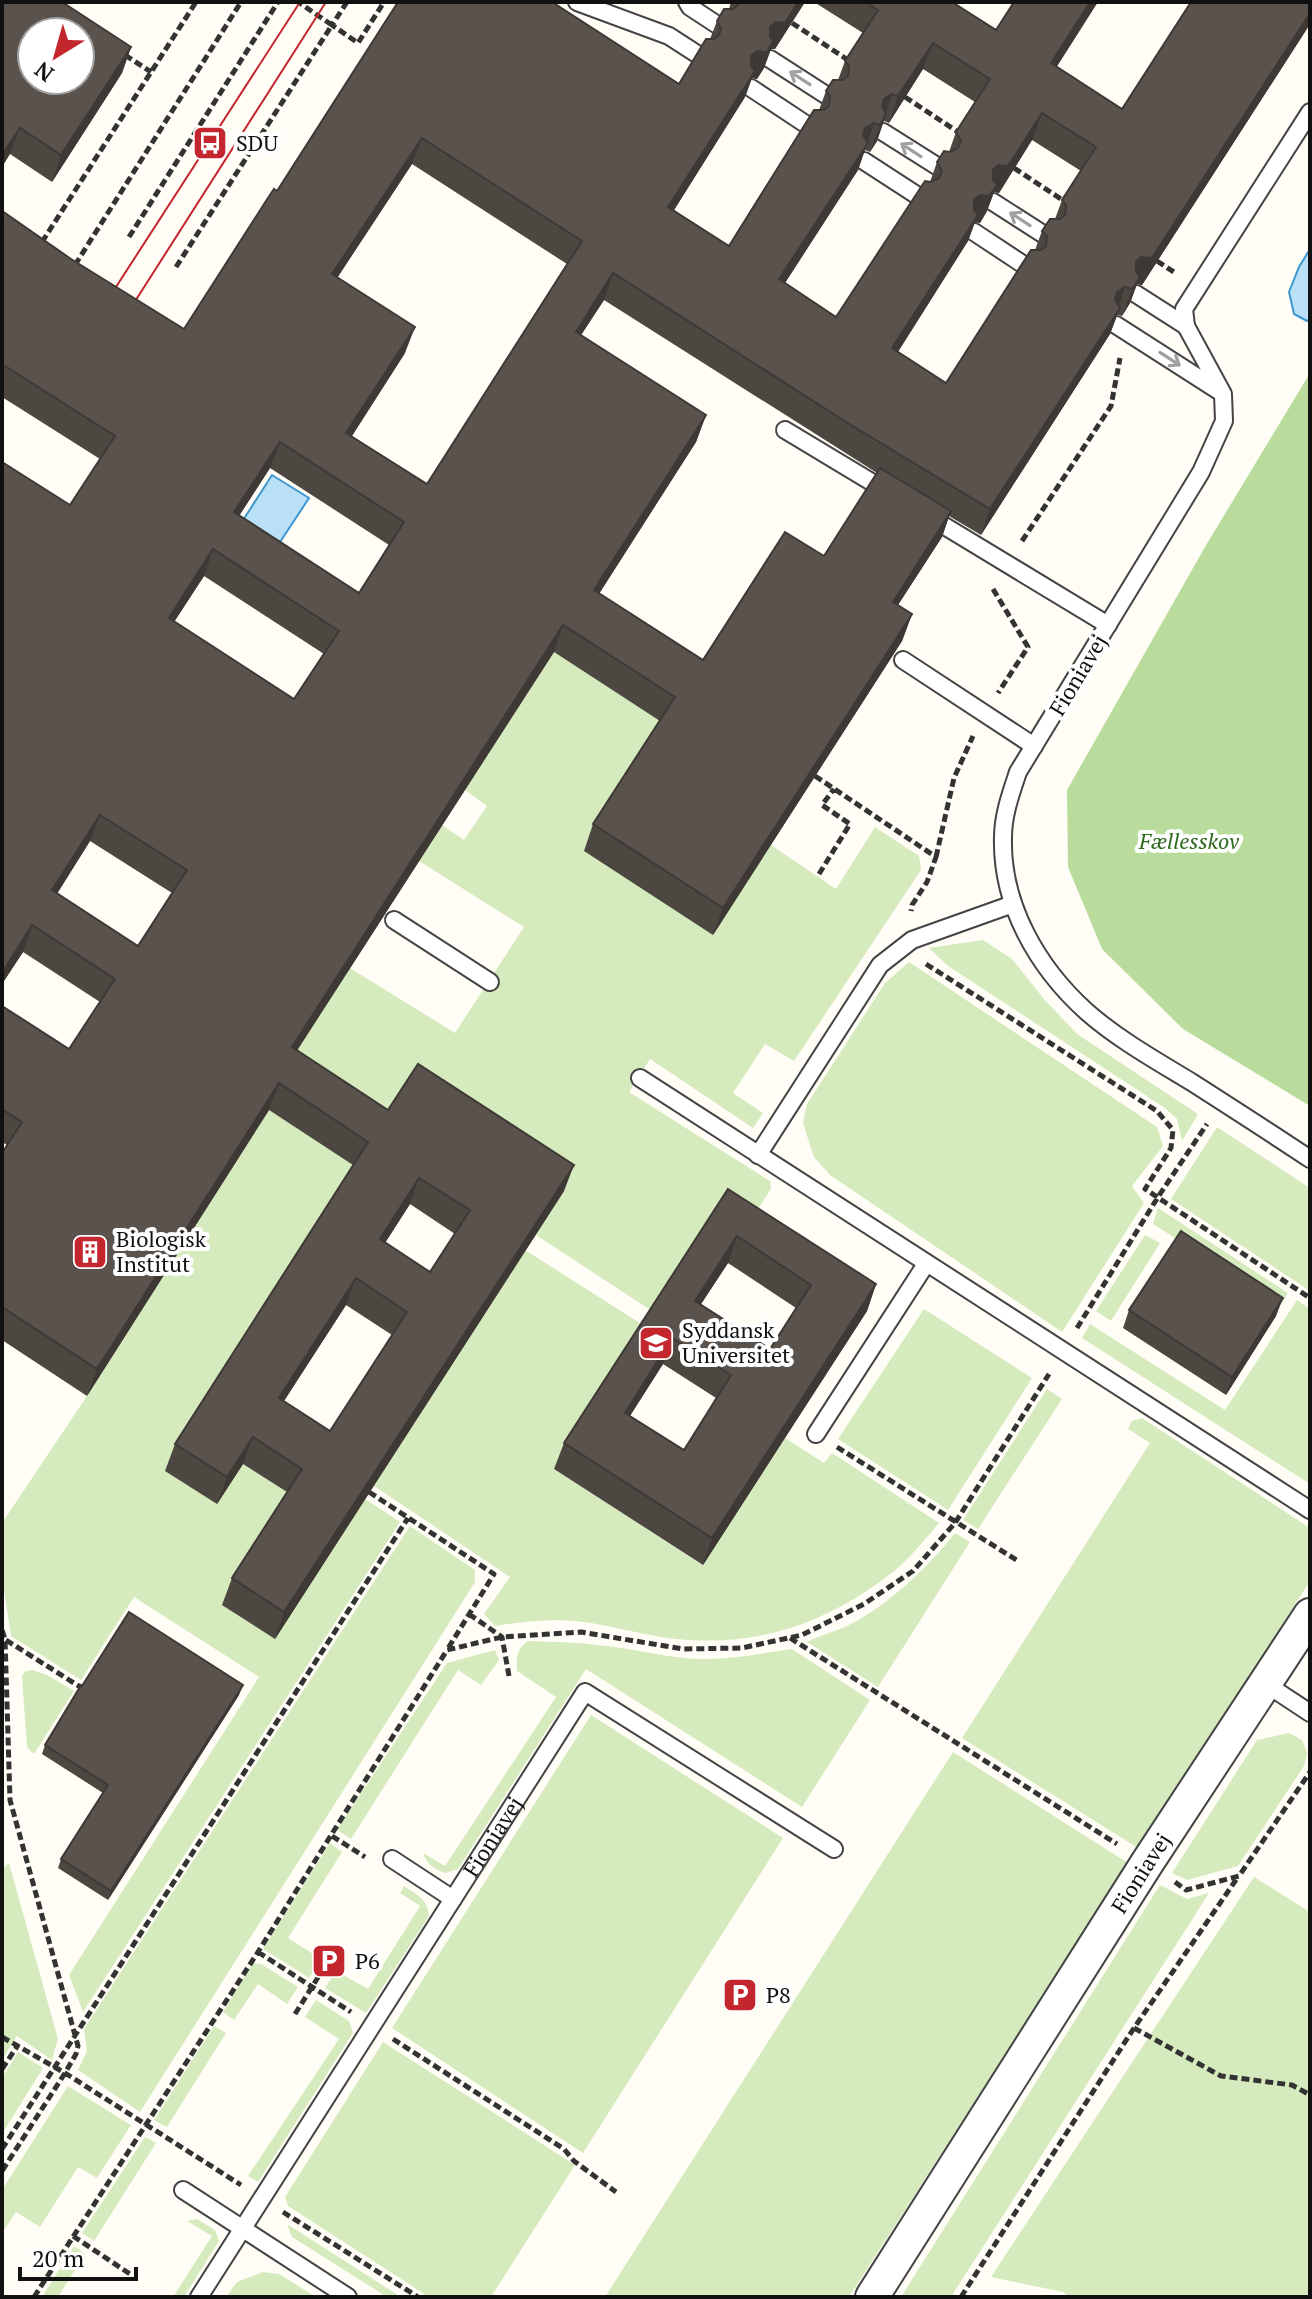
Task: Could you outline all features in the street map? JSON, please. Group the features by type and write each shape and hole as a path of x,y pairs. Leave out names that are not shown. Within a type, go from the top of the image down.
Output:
{"street":[{"name":"Fioniavej","path":"872,2297 1147,1863 1310,1615"}],"lane":[{"path":"577,2 669,36 700,56"},
{"path":"687,2 719,26"},
{"path":"770,59 829,97"},
{"path":"751,88 810,127"},
{"path":"1223,394 1186,326 1184,309 1310,112"},
{"path":"883,132 940,168"},
{"path":"864,161 921,198"},
{"path":"993,202 1046,236"},
{"path":"974,232 1027,267"},
{"path":"1136,294 1186,326"},
{"path":"1116,325 1223,394"},
{"name":"Fioniavej","path":"1223,394 1224,421 1201,472 1018,772 1007,805 1003,837 1005,871 1013,904 1029,940 1050,974 1088,1013 1132,1045 1310,1159"},
{"path":"785,430 1108,625"},
{"path":"903,660 1034,746"},
{"path":"758,1155 880,965 912,940 1013,904"},
{"path":"394,920 490,982"},
{"path":"640,1078 1310,1510"},
{"path":"816,1434 926,1264"},
{"path":"1266,1684 1310,1713"},
{"name":"Fioniavej","path":"199,2297 585,1692 834,1849"},
{"path":"392,1859 453,1899"},
{"path":"183,2190 348,2297"}],"path":[{"path":"36,251 196,2"},
{"path":"70,272 241,2"},
{"path":"129,237 278,2"},
{"path":"298,2 358,43 384,2"},
{"path":"176,267 347,2"},
{"path":"792,23 852,62"},
{"path":"115,48 151,72"},
{"path":"905,97 962,134"},
{"path":"1014,168 1068,203"},
{"path":"815,776 936,857 927,882 912,905 909,922 919,959 1157,1111 1173,1130 1171,1148 1145,1189 1310,1298"},
{"path":"819,874 850,824 822,805 834,789"},
{"path":"1063,1352 1158,1197 1222,1101"},
{"path":"833,1445 1018,1561"},
{"path":"369,1492 494,1574 447,1650"},
{"path":"2,2149 408,1518"},
{"path":"469,1614 502,1637 509,1676"},
{"path":"2,1630 5,1639 10,1800 78,2046 65,2073 2,2171"},
{"path":"789,1638 1186,1890 1239,1876"},
{"path":"5,1639 86,1691"},
{"path":"961,2297 1134,2028 1310,1772"},
{"path":"332,1836 372,1862"},
{"path":"258,1952 564,2149 574,2161 616,2192"},
{"path":"295,2014 327,1963"},
{"path":"1134,2028 1221,2076 1292,2085 1310,2095"},
{"path":"2,2037 65,2073 418,2297"},
{"path":"2,2069 18,2045"},
{"path":"73,2236 130,2274"}],"green space":[{"name":"Fællesskov","path":"1310,373 1310,1106 1183,1029 1102,949 1068,867 1067,790 1205,547"},
{"path":"554,652 665,724 713,934 771,845 836,889 875,827 919,856 921,870 794,1061 765,1044 733,1093 763,1113 753,1128 650,1059 629,1092 770,1181 771,1189 743,1232 655,1313 536,1235 563,1191 378,1136 282,1074 350,968 455,1033 524,927 419,861 442,825 464,840 487,806 465,790"},
{"path":"983,940 1012,959 1077,1034 1198,1114 1182,1141 1177,1119 1165,1108 948,966 929,948"},
{"path":"909,962 1157,1127 1163,1146 1132,1186 1144,1203 1062,1332 830,1175 814,1157 803,1123 807,1104 885,983"},
{"path":"269,1110 359,1168 243,1464 292,1495 365,1499 400,1522 83,2012 69,1975 259,1677 134,1597 81,1680 11,1636 2,1576 2,1523 87,1396"},
{"path":"1217,1127 1310,1188 1310,1291 1171,1199"},
{"path":"1158,1208 1288,1293 1280,1306 1153,1224"},
{"path":"1145,1235 1160,1243 1111,1321 1096,1311"},
{"path":"525,1250 646,1327 554,1469 702,1565 785,1438 824,1463 832,1453 939,1523 902,1564 868,1590 824,1615 777,1632 703,1641 575,1621 535,1621 495,1626 484,1614 510,1577 374,1486"},
{"path":"1297,1300 1310,1309 1310,1484 1082,1338 1090,1324 1225,1410"},
{"path":"924,1309 1032,1378 948,1510 838,1439"},
{"path":"1047,1389 1062,1399 978,1529 963,1520"},
{"path":"1142,1418 1310,1528 1310,1581 1138,1848 962,1738 1150,1443 1128,1429 1132,1421"},
{"path":"410,1526 475,1570 475,1582 140,2112 78,2070 87,2051 84,2029"},
{"path":"955,1533 970,1542 878,1687 807,1642 847,1626 878,1608 919,1573"},
{"path":"528,1641 598,1645 700,1659 792,1649 870,1700 802,1807 586,1669 458,1869 445,1873 437,1870 423,1853 445,1866 556,1697 517,1671 518,1654"},
{"path":"495,1650 499,1660 481,1685 458,1670 351,1839 337,1830 447,1663"},
{"path":"32,1670 74,1691 34,1754 27,1747 22,1676"},
{"path":"591,1715 783,1838 583,2153 392,2028"},
{"path":"1289,1733 1302,1740 1307,1753 1304,1766 1238,1866 1187,1880 1172,1873 1257,1740"},
{"path":"953,1752 1128,1863 849,2297 605,2297"},
{"path":"330,1843 342,1852 288,1938 321,1959 309,1978 263,1949"},
{"path":"9,1863 58,2039 52,2060 17,2036 2,2060 2,1869"},
{"path":"1254,1877 1310,1912 1310,2297 1069,2297 1063,2292 991,2277"},
{"path":"1160,1885 1187,1899 1209,1893 951,2297 901,2297"},
{"path":"404,1886 424,1901 429,1916 366,2013 325,1988 336,1971 368,1989 420,1906 400,1893"},
{"path":"253,1963 261,1964 298,1987 287,2004 258,1984 234,2020 223,2012"},
{"path":"316,2000 349,2021 353,2033 258,2182 248,2176 339,2039 305,2017"},
{"path":"214,2026 226,2033 167,2127 154,2120"},
{"path":"383,2042 575,2165 491,2297 429,2297 288,2206 285,2197"},
{"path":"18,2052 43,2068 2,2134 2,2078"},
{"path":"68,2086 131,2125 97,2178 78,2167 40,2227 16,2212 2,2233 2,2190"},
{"path":"145,2137 156,2143 94,2241 82,2233"},
{"path":"197,2219 215,2230 219,2241 184,2297 173,2297 212,2236 187,2221"},
{"path":"287,2224 401,2297 387,2297 292,2237"},
{"path":"74,2246 85,2254 58,2297 42,2297"},
{"path":"263,2272 279,2274 316,2297 226,2297 237,2282"}],"water":[{"path":"1310,249 1310,319 1307,321 1294,314 1289,292"},
{"path":"272,475 309,498 267,562 231,539"}],"building":[{"path":"2,2 62,2 83,16 16,16 16,96 96,96 96,24 131,47 61,155 20,128 2,155"},
{"path":"398,2 552,2 679,84 706,39 719,35 721,29 717,21 724,9 733,9 739,2 798,2 785,23 775,22 770,27 773,41 767,52 757,51 751,56 751,66 755,71 668,207 729,246 814,110 824,110 829,106 830,96 826,91 833,80 843,80 848,76 849,66 845,61 878,10 865,2 952,2 996,30 1014,2 1090,2 1051,63 1122,109 1191,2 1310,2 1310,13 1152,258 1141,257 1136,262 1136,272 1140,277 1132,289 1125,287 1117,292 1115,299 1120,308 990,509 846,422 613,273 576,332 706,415 594,590 703,660 785,532 824,556 880,468 951,511 893,602 912,614 723,908 593,824 675,697 563,625 292,1047 388,1110 418,1064 574,1165 284,1612 232,1578 302,1469 253,1437 227,1477 175,1444 368,1142 279,1083 97,1369 2,1307 2,1153 22,1122 2,1109 2,1006 69,1049 115,979 32,925 2,973 2,462 70,505 115,436 2,364 2,211 71,259 184,329 274,189 277,191","holes":["933,43 990,79 956,132 961,141 958,148 944,151 937,162 942,171 939,178 925,181 836,317 779,279 868,143 863,135 865,128 874,123 880,125 886,114 882,106 884,99 892,94 898,96","1042,113 1096,147 1062,200 1066,205 1065,215 1060,219 1050,219 1042,231 1047,236 1046,246 1041,250 1031,250 946,383 892,348 978,215 974,210 974,200 980,195 989,196 997,185 993,180 993,170 998,165 1008,166","422,138 582,241 427,484 346,433 415,327 332,274","280,442 404,522 359,593 234,512","213,549 339,631 294,699 169,618","100,815 187,870 138,946 52,890","419,1178 470,1210 430,1272 380,1239","356,1278 407,1312 330,1431 279,1398"]},
{"path":"728,1189 876,1284 712,1538 564,1443","holes":["737,1236 811,1285 770,1349 695,1301","672,1338 731,1375 684,1450 625,1413"]},
{"path":"1181,1231 1283,1298 1232,1377 1129,1310"},
{"path":"129,1612 243,1685 111,1891 61,1859 108,1785 45,1745"}],"tram line":[{"path":"105,304 300,2"},
{"path":"125,317 326,2"}],"place":[{"name":"SDU","path":"210,143"},
{"name":"Biologisk Institut","path":"90,1252"},
{"name":"Syddansk Universitet","path":"656,1343"},
{"name":"P6","path":"329,1961"},
{"name":"P8","path":"740,1995"}]}
